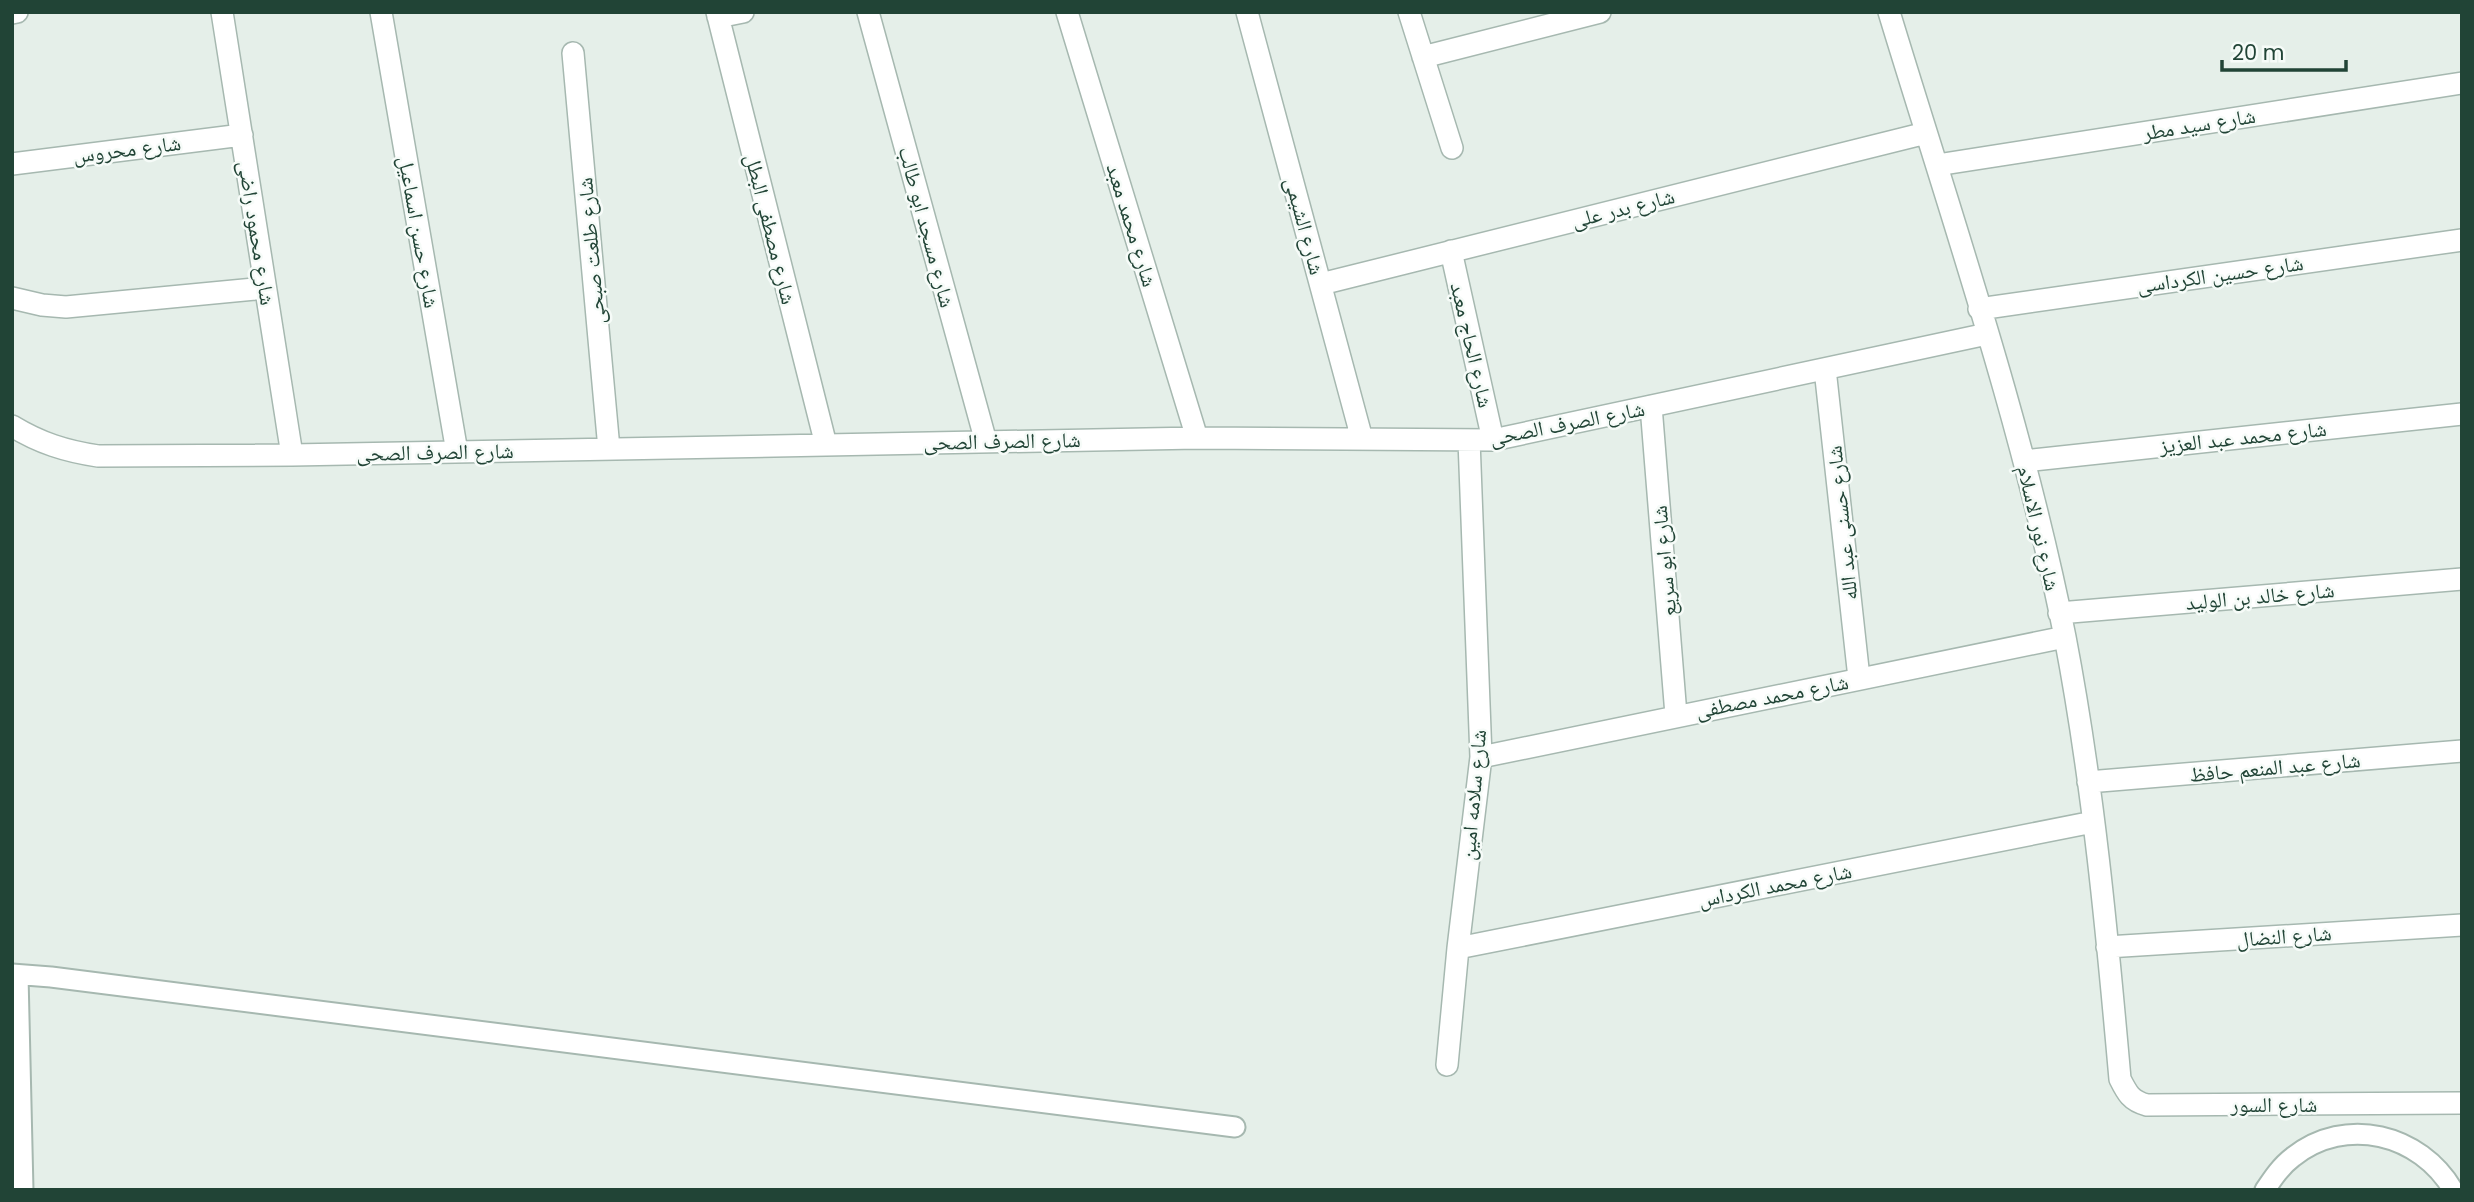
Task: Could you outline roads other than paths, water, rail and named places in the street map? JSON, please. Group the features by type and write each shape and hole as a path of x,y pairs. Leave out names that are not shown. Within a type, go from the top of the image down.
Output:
{"street":[{"name":"شارع محمود راضى","path":"222,12 292,455"},
{"name":"شارع حسن اسماعيل","path":"380,12 457,452"},
{"path":"717,15 743,12"},
{"name":"شارع مسجد ابو طالب","path":"868,12 986,442"},
{"name":"شارع محمد معبد","path":"1067,12 1196,438"},
{"name":"شارع الشيمى","path":"1247,12 1362,439"},
{"path":"1409,12 1452,148"},
{"path":"1423,57 1600,12"},
{"name":"شارع نور الاسلام","path":"1889,12 2024,461 2065,637 2088,782 2118,1058"},
{"name":"شارع مصطفى البطل","path":"717,15 826,445"},
{"name":"شارع طلعت صبحى","path":"573,53 609,449"},
{"name":"شارع سيد مطر","path":"1937,165 2462,83"},
{"name":"شارع بدر على","path":"1321,285 1926,133"},
{"name":"شارع محروس","path":"12,164 242,135"},
{"name":"شارع حسين الكرداسى","path":"1979,309 2462,240"},
{"name":"شارع الحاج معبد","path":"1451,251 1493,440"},
{"path":"12,298 66,307 265,288"},
{"name":"شارع الصرف الصحى","path":"12,426 35,440 66,452 98,456 292,455 1196,438 1493,440 1987,334"},
{"name":"شارع حسنى عبد الله","path":"1825,369 1859,678"},
{"name":"شارع ابو سريع","path":"1651,406 1676,715"},
{"name":"شارع محمد عبد العزيز","path":"2024,461 2462,414"},
{"name":"شارع سلامه امين","path":"1447,1065 1480,757 1469,440"},
{"name":"شارع خالد بن الوليد","path":"2059,613 2462,579"},
{"name":"شارع محمد مصطفى","path":"1480,757 2065,637"},
{"name":"شارع عبد المنعم حافظ","path":"2088,782 2462,751"},
{"name":"شارع محمد الكرداس","path":"1458,948 2093,822"},
{"name":"شارع النضال","path":"2107,947 2462,925"},
{"name":"شارع السور","path":"2118,1058 2120,1079 2127,1094 2134,1101 2147,1105 2462,1103"}],"lane":[{"path":"23,1190 15,975 1235,1127"},
{"path":"2264,1190 2293,1156 2314,1144 2336,1137 2360,1134 2384,1137 2407,1145 2428,1158 2454,1190"}]}
